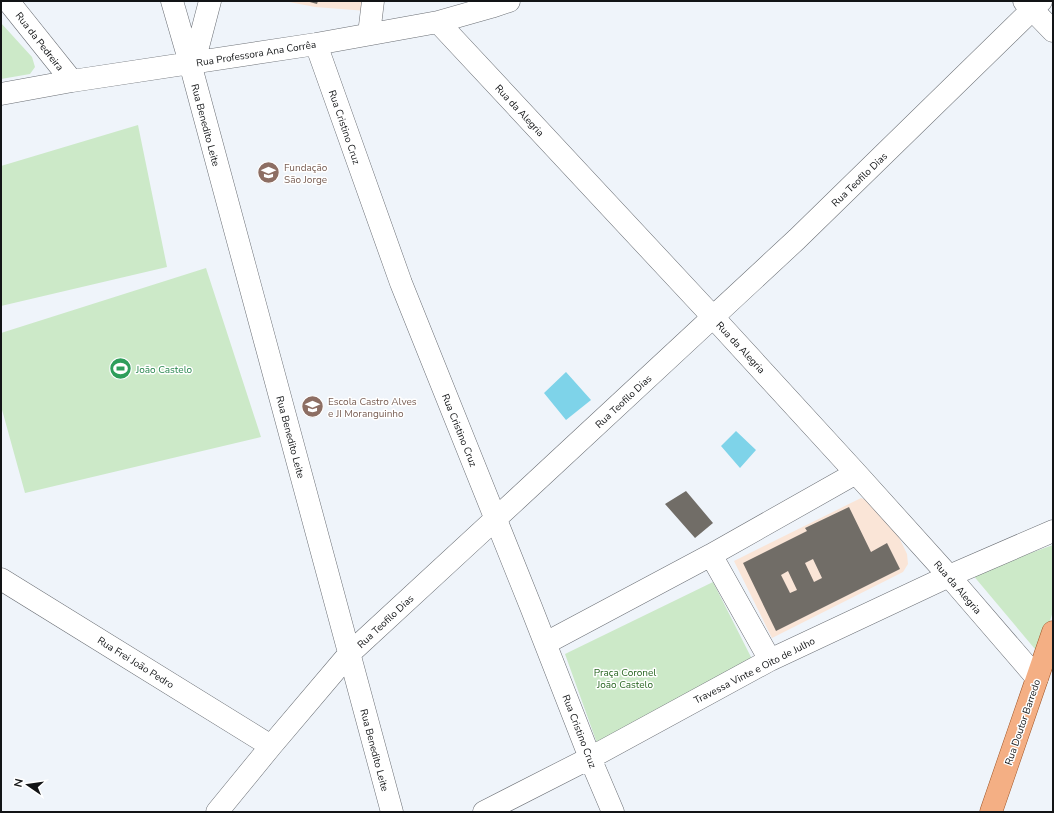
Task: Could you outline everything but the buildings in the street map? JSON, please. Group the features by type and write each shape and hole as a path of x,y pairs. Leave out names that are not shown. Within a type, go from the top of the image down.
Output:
{"main road":[{"name":"Rua Doutor Barredo","path":"991,812 1053,632"}],"street":[{"name":"Rua da Pedreira","path":"8,1 72,81"},
{"name":"Rua Benedito Leite","path":"172,1 192,62 392,812"},
{"path":"192,62 210,1"},
{"path":"369,34 373,1"},
{"name":"Rua Professora Ana Corrêa","path":"1,94 72,81 316,44 438,22 509,1"},
{"path":"1033,4 1053,31"},
{"name":"Rua Teofilo Dias","path":"217,812 349,654 797,239 1033,4"},
{"name":"Rua da Alegria","path":"438,22 856,473 949,576 1037,678"},
{"name":"Rua Cristino Cruz","path":"316,44 401,283 546,643 590,758 613,812"},
{"path":"546,643 711,555 856,473"},
{"name":"Travessa Vinte e Oito de Julho","path":"484,812 590,758 770,660 949,576 1053,531"},
{"path":"711,555 770,660"},
{"name":"Rua Frei João Pedro","path":"1,579 271,746"}],"shaded area":[{"path":"284,1 368,1 367,11 315,7"},
{"path":"861,498 869,501 896,531 907,554 908,564 903,572 772,638 734,561"}],"green space":[{"path":"1,23 32,57 35,67 30,74 1,79"},
{"path":"138,125 167,267 1,306 1,166"},
{"name":"João Castelo","path":"206,268 261,437 25,493 1,406 1,333"},
{"path":"1053,545 1053,611 1040,655 972,574"},
{"name":"Praça Coronel João Castelo","path":"713,582 754,663 598,746 565,654"}],"water":[{"path":"566,372 591,400 566,420 544,393"},
{"path":"736,431 756,450 740,468 721,446"}],"place":[{"name":"Fundação São Jorge","path":"268,173"},
{"name":"João Castelo","path":"120,369"},
{"name":"Escola Castro Alves e JI Moranguinho","path":"313,407"}]}
